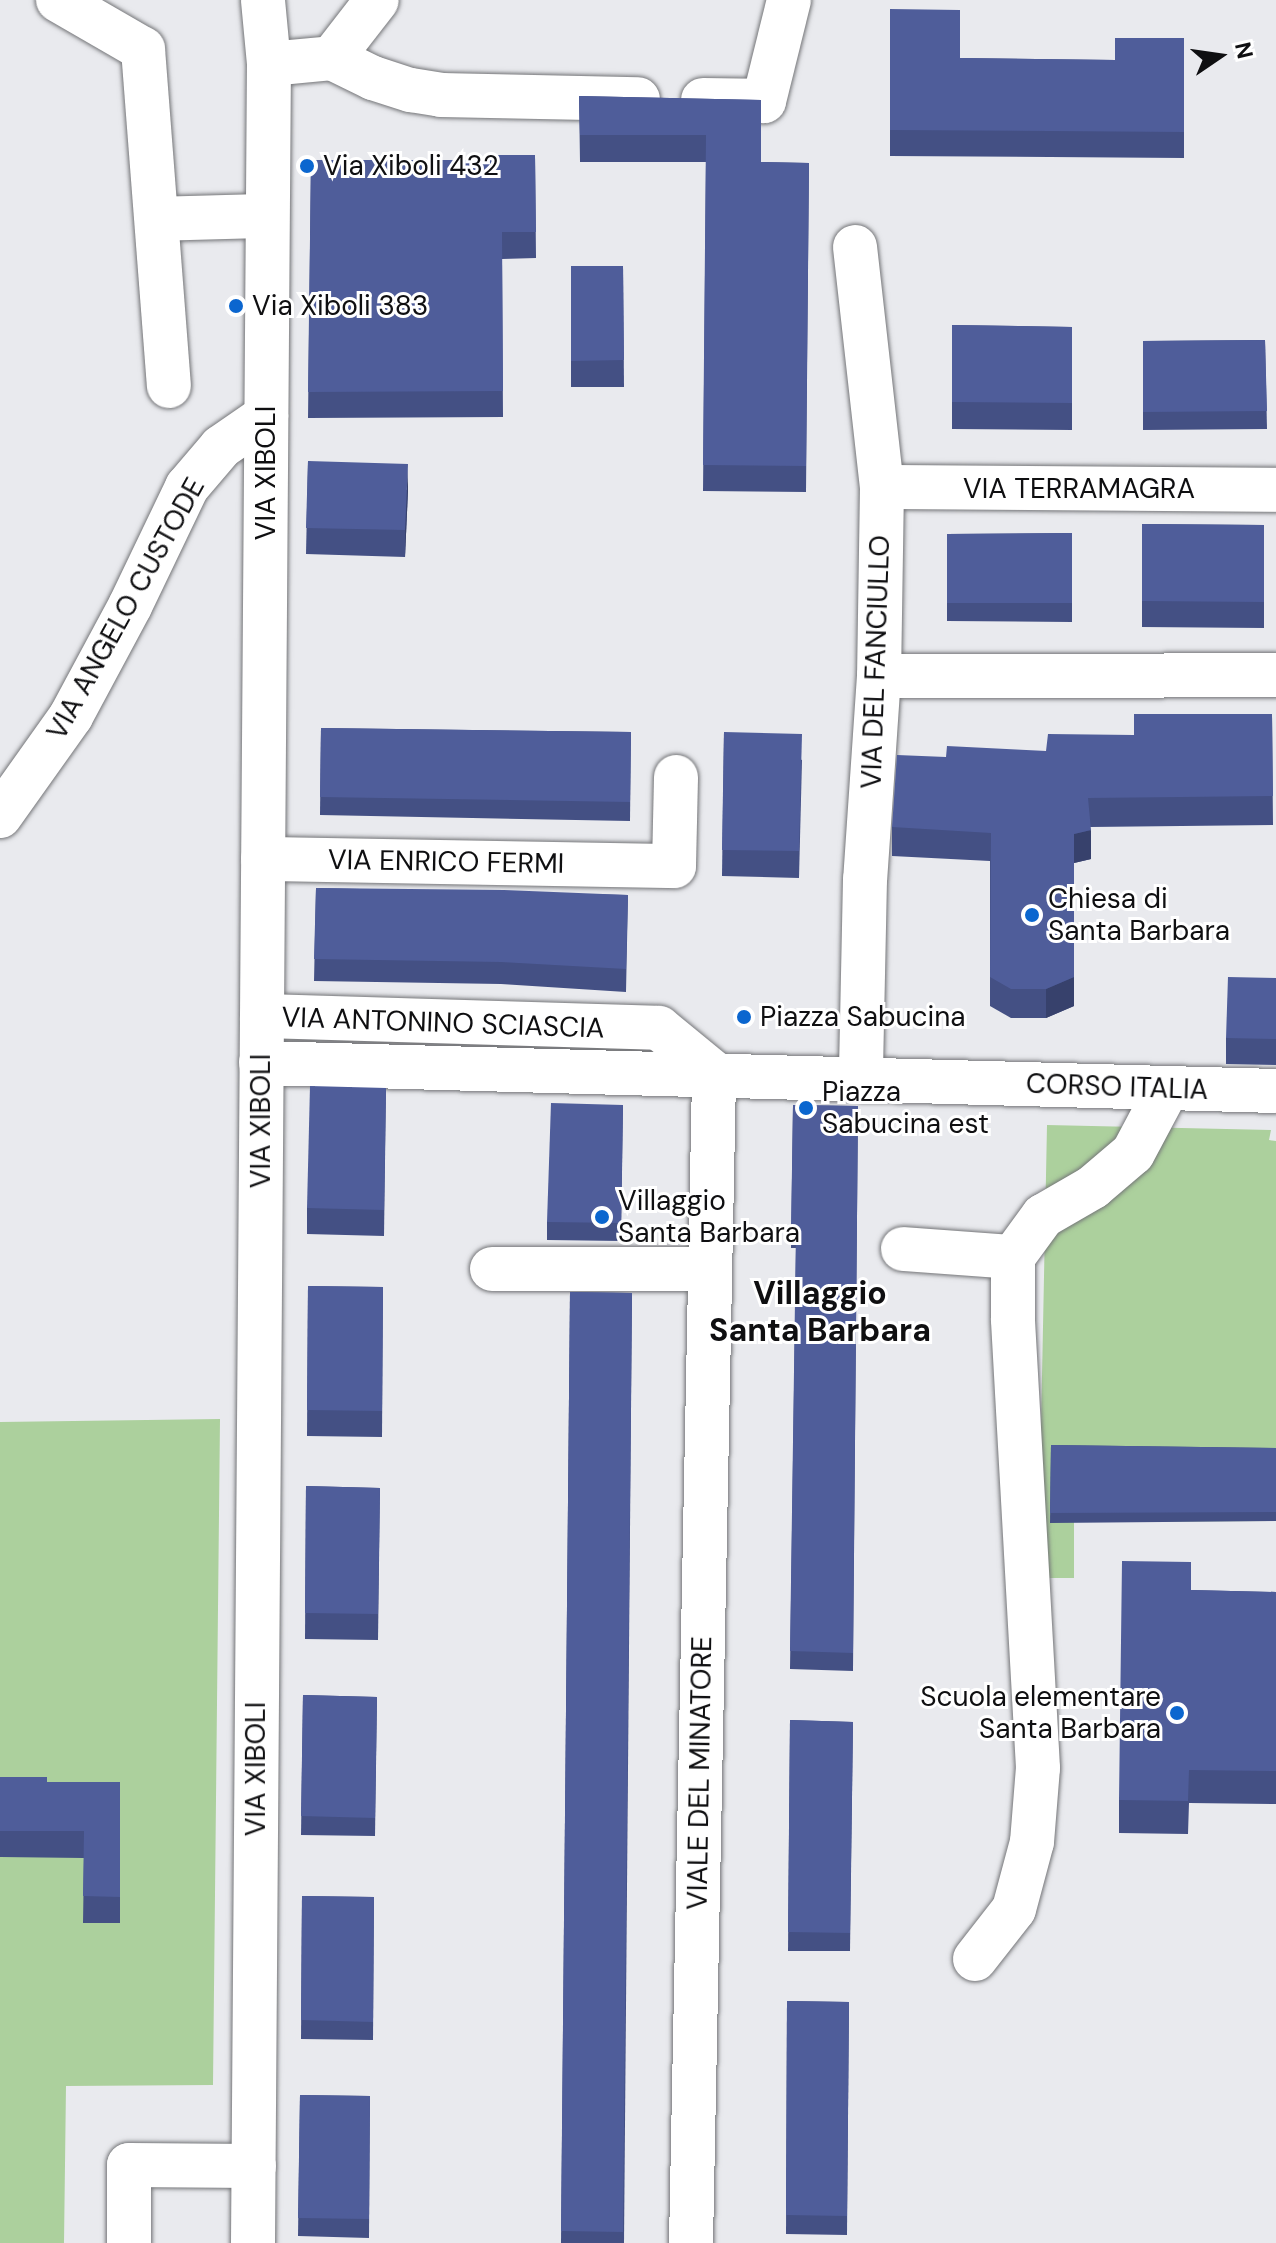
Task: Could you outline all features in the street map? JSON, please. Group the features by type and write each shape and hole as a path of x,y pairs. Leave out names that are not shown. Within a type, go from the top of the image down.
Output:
{"street":[{"path":"58,0 143,49 169,386"},
{"name":"VIA XIBOLI","path":"253,2243 269,64 263,0"},
{"path":"332,58 377,0"},
{"path":"269,64 332,58 373,78 411,90 441,95 764,101 789,0"},
{"path":"157,219 267,216"},
{"name":"VIA DEL FANCIULLO","path":"855,247 882,487 879,676 865,879 861,1078"},
{"name":"VIA ANGELO CUSTODE","path":"0,816 71,716 130,606 187,487 221,447 266,416"},
{"name":"VIA TERRAMAGRA","path":"882,487 1276,490"},
{"path":"879,676 1276,675"},
{"name":"VIA ENRICO FERMI","path":"263,859 674,866 676,777"},
{"name":"VIA ANTONINO SCIASCIA","path":"262,1016 625,1050"},
{"name":"CORSO ITALIA","path":"625,1050 714,1073 1276,1091"},
{"name":"VIA ANTONINO SCIASCIA","path":"261,1063 625,1050"},
{"path":"492,1269 710,1286 714,1073"},
{"path":"975,1959 1014,1909 1032,1842 1038,1768 1013,1319 1013,1257 1043,1216 1093,1187 1133,1153 1167,1089"},
{"path":"903,1249 1013,1257"},
{"name":"VIALE DEL MINATORE","path":"691,2243 710,1286"},
{"path":"129,2243 129,2165 254,2166"}],"green space":[{"path":"1047,1125 1271,1130 1269,1140 1276,1141 1276,1521 1074,1522 1074,1578 1038,1578"},
{"path":"220,1419 213,2085 66,2086 64,2243 0,2243 0,1422"}],"building":[{"path":"890,9 960,10 960,58 1115,60 1115,38 1184,38 1184,132 890,130"},
{"path":"579,96 761,100 761,162 809,163 806,466 703,465 706,135 580,135"},
{"path":"497,155 535,155 536,232 502,232 503,391 308,392 311,160 497,160"},
{"path":"571,266 623,266 624,360 571,361"},
{"path":"952,325 1072,327 1072,403 952,402"},
{"path":"1265,340 1267,411 1143,412 1143,341"},
{"path":"308,461 408,464 405,530 306,528"},
{"path":"1142,524 1264,525 1264,602 1142,601"},
{"path":"1072,533 1072,603 947,603 947,534"},
{"path":"1134,714 1272,714 1273,796 1088,798 1091,830 1074,834 1074,977 1046,989 1011,989 990,977 991,833 892,827 897,755 946,757 947,746 1046,751 1048,734 1134,735"},
{"path":"321,728 631,732 630,802 320,797"},
{"path":"724,732 802,734 799,851 722,850"},
{"path":"316,888 628,895 626,969 501,962 314,959"},
{"path":"1228,977 1276,978 1276,1039 1226,1038"},
{"path":"310,1086 386,1088 384,1210 307,1208"},
{"path":"551,1103 623,1105 621,1223 547,1222"},
{"path":"793,1105 858,1106 853,1653 790,1651 796,1230 791,1230"},
{"path":"308,1286 383,1287 382,1411 307,1410"},
{"path":"570,1292 632,1293 623,2232 561,2231"},
{"path":"1051,1445 1276,1448 1276,1512 1050,1513"},
{"path":"306,1486 380,1488 378,1614 305,1613"},
{"path":"1122,1561 1191,1562 1191,1590 1276,1592 1276,1771 1189,1770 1188,1801 1119,1800"},
{"path":"303,1695 377,1697 375,1818 301,1816"},
{"path":"790,1720 853,1722 850,1933 788,1932"},
{"path":"0,1777 47,1777 47,1782 120,1782 120,1897 83,1896 84,1831 0,1831"},
{"path":"302,1896 374,1897 373,2022 301,2020"},
{"path":"787,2001 849,2002 847,2216 786,2215"},
{"path":"300,2095 370,2096 369,2219 298,2218"}],"place":[{"name":"Via Xiboli 432","path":"307,166"},
{"name":"Via Xiboli 383","path":"236,306"},
{"name":"Chiesa di Santa Barbara","path":"1032,915"},
{"name":"Piazza Sabucina","path":"744,1017"},
{"name":"Piazza Sabucina est","path":"806,1108"},
{"name":"Villaggio Santa Barbara","path":"602,1217"},
{"name":"Scuola elementare Santa Barbara","path":"1177,1713"}],"district":[{"name":"Villaggio Santa Barbara","path":"820,1312"}]}
